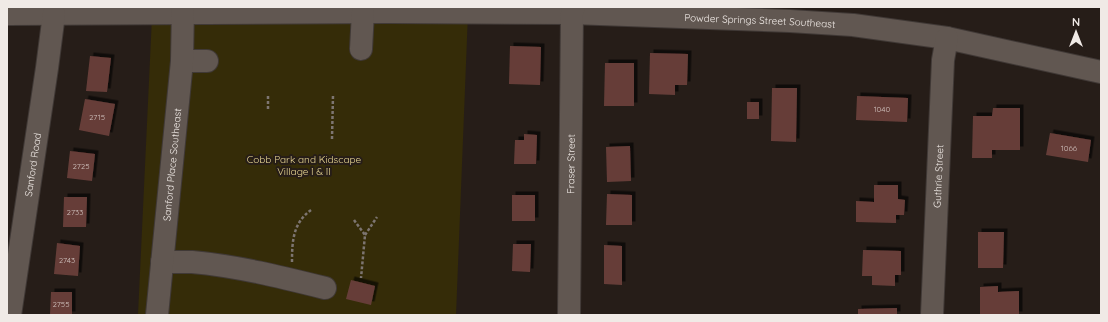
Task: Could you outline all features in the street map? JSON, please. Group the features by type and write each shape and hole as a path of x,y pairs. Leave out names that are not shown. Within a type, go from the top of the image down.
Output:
{"street":[{"name":"Powder Springs Street Southeast","path":"7,14 183,10 363,12 388,10 573,10 717,18 811,14 853,25 947,38 1101,72"},
{"name":"Sanford Place Southeast","path":"157,315 182,62 183,10"},
{"name":"Fraser Street","path":"568,315 573,10"},
{"path":"361,49 363,12"},
{"name":"Sanford Road","path":"10,315 54,14"},
{"name":"Guthrie Street","path":"932,315 943,60 947,38"},
{"path":"182,62 207,61"},
{"path":"162,262 209,264 272,275 324,288"}],"path":[{"path":"332,139 333,95"},
{"path":"268,96 268,110"},
{"path":"292,280 292,246 296,226 302,217 311,210"},
{"path":"361,278 366,235 377,217"},
{"path":"354,220 366,235"}],"green space":[{"name":"Cobb Park and Kidscape Village I & II","path":"468,13 456,315 138,315 152,17"}],"building":[{"path":"510,46 541,47 540,85 509,84"},
{"path":"650,53 688,54 687,85 675,85 675,95 649,94"},
{"path":"90,56 111,58 107,92 86,91"},
{"path":"605,63 634,63 634,106 604,106"},
{"path":"772,88 797,88 796,142 771,141"},
{"path":"857,96 908,98 907,122 856,120"},
{"path":"85,99 115,104 109,136 79,130"},
{"path":"747,102 759,102 759,119 747,119"},
{"path":"993,108 1020,108 1020,150 992,150 992,158 972,158 973,116 992,116"},
{"path":"1050,133 1091,140 1088,162 1046,155"},
{"path":"524,134 537,135 536,164 514,164 515,140 524,140"},
{"path":"630,146 631,181 607,182 606,147"},
{"path":"70,151 95,154 92,181 67,178"},
{"path":"874,185 898,185 898,199 905,200 904,215 896,215 896,223 856,222 856,201 874,202"},
{"path":"607,194 632,195 632,225 606,225"},
{"path":"512,195 535,195 535,221 512,221"},
{"path":"64,197 87,197 86,227 63,227"},
{"path":"978,232 1004,232 1003,268 978,268"},
{"path":"57,243 80,246 78,276 54,274"},
{"path":"513,244 531,244 530,272 512,271"},
{"path":"604,245 622,246 622,285 604,284"},
{"path":"863,250 901,251 901,275 895,275 895,286 872,285 872,276 862,276"},
{"path":"351,280 375,286 371,305 346,299"},
{"path":"998,286 998,292 1019,291 1019,315 980,315 980,287"},
{"path":"51,292 72,292 72,315 50,315"},
{"path":"897,308 897,315 858,315 858,309"}]}
